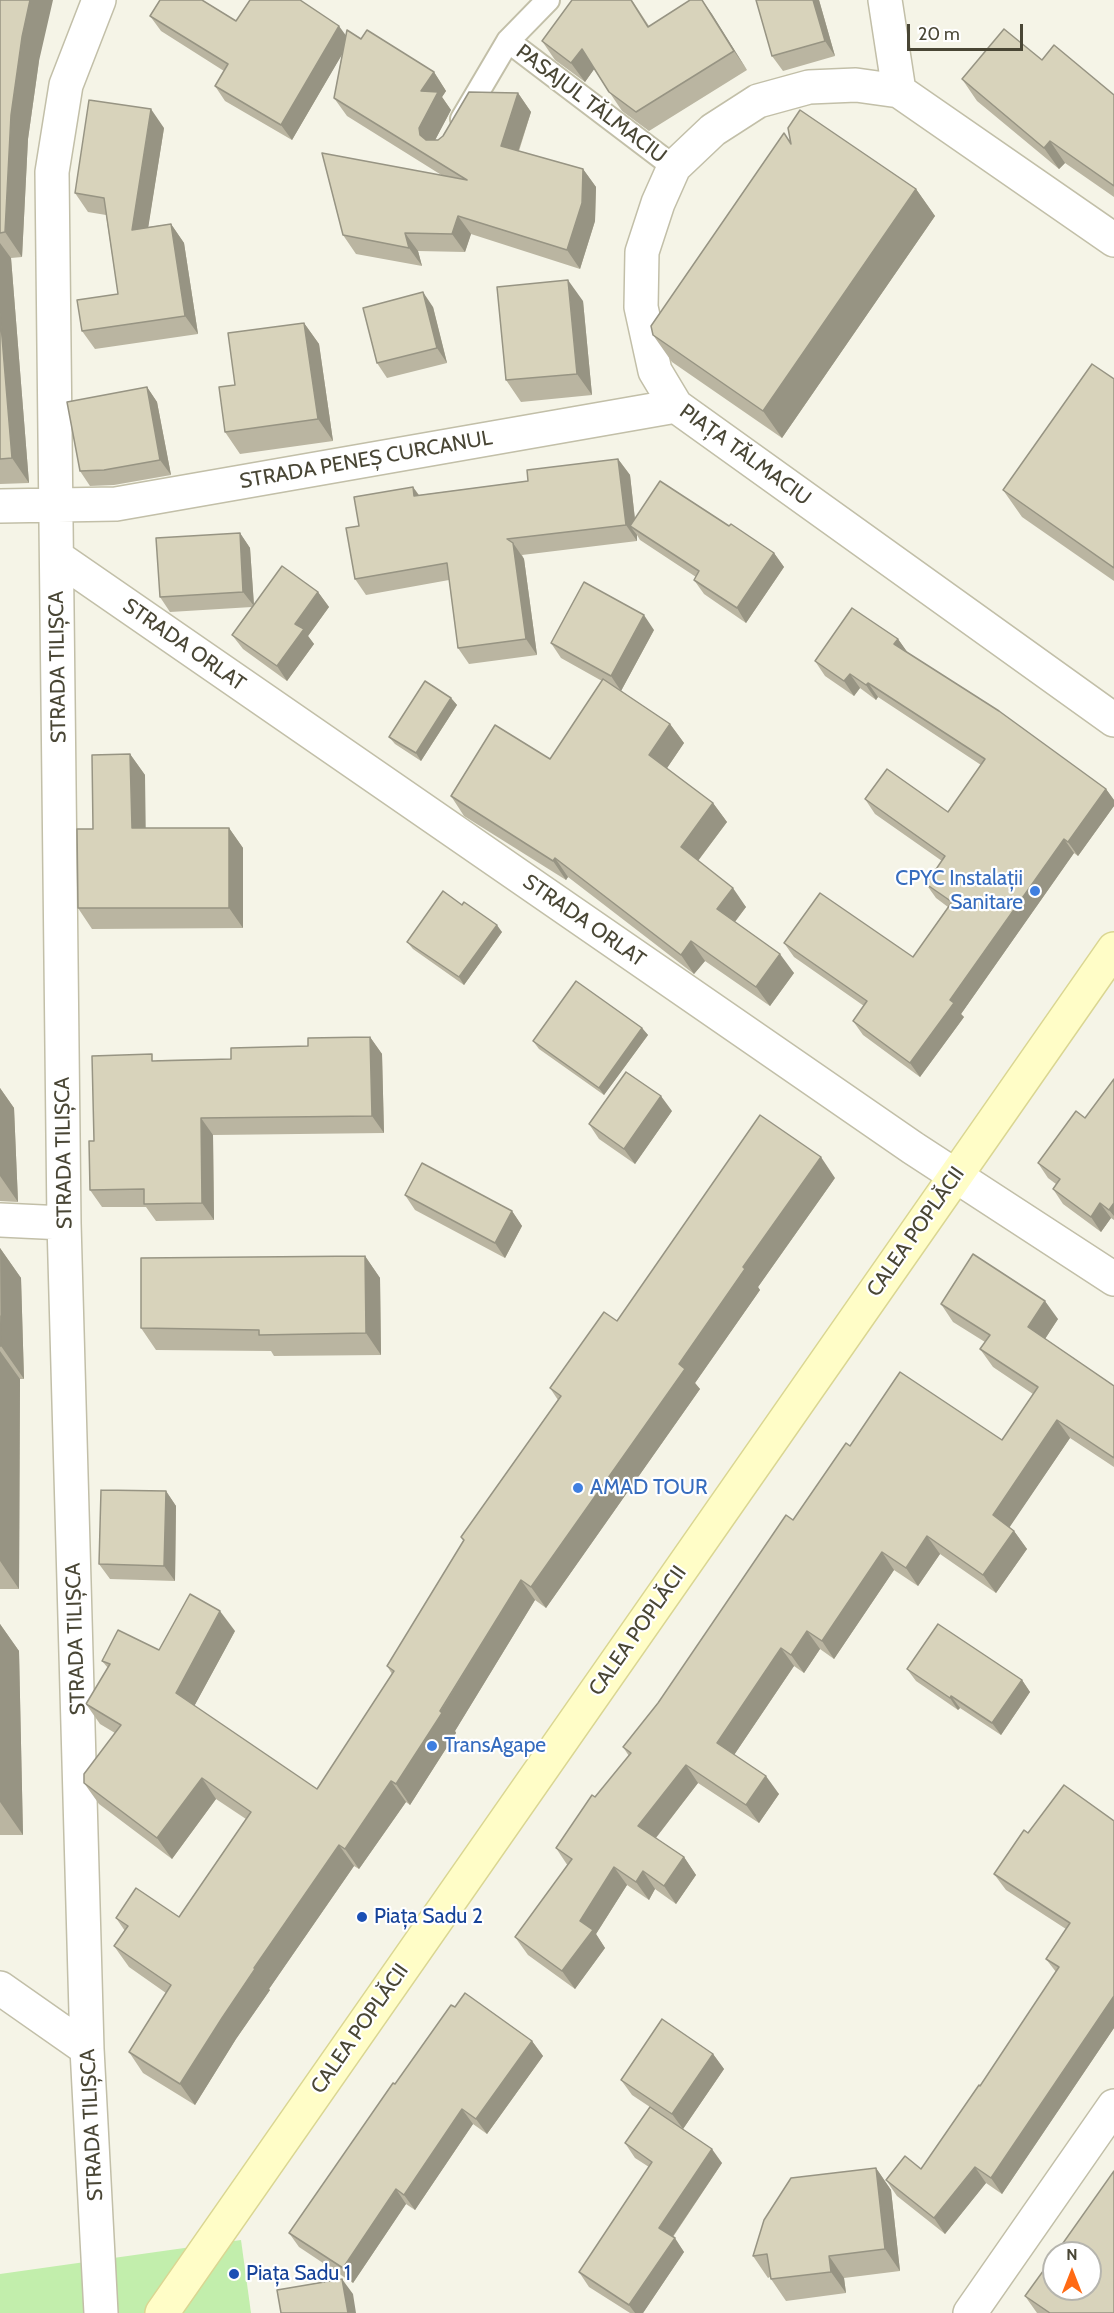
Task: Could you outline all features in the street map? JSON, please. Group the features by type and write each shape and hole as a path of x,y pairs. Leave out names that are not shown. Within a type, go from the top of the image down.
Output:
{"main road":[{"name":"CALEA POPLĂCII","path":"162,2313 1114,948"}],"street":[{"name":"STRADA TILIȘCA","path":"99,0 66,85 52,172 64,1222 87,2049 101,2313"},
{"path":"885,0 899,90"},
{"name":"PIAȚA TĂLMACIU","path":"1114,240 899,90 856,85 809,87 758,101 713,130 674,167 658,203 642,252 641,307 655,371 675,406 1114,720"},
{"name":"STRADA PENEȘ CURCANUL","path":"0,506 116,504 675,406"},
{"name":"STRADA ORLAT","path":"57,557 955,1176 1114,1279"},
{"path":"0,1221 64,1222"},
{"path":"2,1994 87,2049"},
{"path":"970,2313 1114,2106"}],"lane":[{"name":"PASAJUL TĂLMACIU","path":"451,137 508,41 548,0"},
{"name":"PASAJUL TĂLMACIU","path":"508,41 674,167"}],"green space":[{"path":"241,2240 251,2313 0,2313 0,2274"}],"building":[{"path":"0,0 30,0 22,37 11,115 5,232 0,233"},
{"path":"160,0 202,0 236,21 250,0 300,0 339,26 281,125 215,86 228,64 150,16"},
{"path":"572,0 631,0 648,27 690,0 702,0 734,51 636,112 609,92 582,49 571,63 542,41"},
{"path":"756,0 813,0 825,41 772,56"},
{"path":"1004,29 1042,60 1054,45 1114,95 1114,186 1050,141 1044,148 962,79"},
{"path":"347,30 361,39 367,30 434,72 421,91 438,92 419,128 420,135 426,140 438,140 443,136 469,92 518,93 501,146 583,169 582,203 567,250 458,216 452,234 405,233 409,248 343,235 322,153 467,180 334,98"},
{"path":"89,100 151,109 132,230 171,224 185,316 82,331 77,300 118,294 104,198 75,193"},
{"path":"800,110 916,189 763,411 653,335 651,326 784,133 791,144 788,128"},
{"path":"568,280 577,374 506,380 497,287"},
{"path":"423,292 437,348 377,363 363,308"},
{"path":"0,313 12,458 0,459"},
{"path":"304,323 318,419 225,432 219,387 235,385 228,333"},
{"path":"1092,364 1114,379 1114,568 1003,490"},
{"path":"147,387 160,460 104,470 80,471 67,402"},
{"path":"618,459 626,525 507,539 513,543 526,639 458,648 447,563 355,579 346,528 359,526 354,497 413,487 414,496 528,481 527,470"},
{"path":"660,481 774,553 737,608 694,580 699,571 630,526"},
{"path":"240,533 243,592 160,597 156,538"},
{"path":"282,566 318,592 295,624 304,629 277,666 232,635"},
{"path":"584,582 644,615 611,676 551,643"},
{"path":"852,608 898,639 894,644 999,711 1106,789 1068,842 1064,839 950,1000 954,1003 910,1063 853,1021 867,1001 784,943 820,893 913,957 952,902 926,884 945,856 865,799 887,769 948,812 985,759 868,683 866,685 850,674 844,681 815,661"},
{"path":"603,679 670,724 649,755 713,803 681,847 733,888 717,909 780,954 756,987 691,941 681,955 555,858 553,861 451,796 495,725 550,759"},
{"path":"425,681 451,698 416,753 389,737"},
{"path":"130,754 132,828 229,828 229,908 78,908 77,829 93,829 92,755"},
{"path":"443,891 462,905 464,902 497,925 459,977 407,942"},
{"path":"576,981 642,1028 599,1088 533,1041"},
{"path":"370,1037 372,1116 201,1118 202,1203 144,1204 144,1189 90,1190 89,1141 94,1141 92,1056 152,1054 152,1061 231,1059 231,1048 308,1046 308,1038"},
{"path":"626,1072 661,1096 624,1149 589,1124"},
{"path":"1114,1079 1114,1203 1109,1210 1100,1203 1091,1217 1053,1189 1060,1179 1038,1163 1076,1111 1085,1118"},
{"path":"760,1115 821,1157 743,1267 745,1269 679,1364 685,1369 531,1587 521,1580 440,1711 442,1713 396,1784 391,1781 345,1849 339,1845 254,1968 180,2084 129,2052 171,1985 114,1946 128,1926 116,1918 136,1888 179,1917 251,1812 202,1778 157,1838 84,1783 84,1774 121,1725 86,1704 110,1664 102,1661 118,1630 159,1650 190,1594 220,1611 176,1693 317,1789 394,1671 387,1666 464,1540 461,1537 561,1396 550,1388 604,1312 617,1321"},
{"path":"422,1163 512,1211 495,1243 405,1195"},
{"path":"973,1254 1045,1301 1028,1327 1114,1386 1114,1458 1057,1420 993,1515 1014,1531 983,1575 927,1536 906,1568 882,1552 822,1641 807,1631 791,1655 781,1648 717,1743 766,1776 746,1805 686,1765 638,1826 684,1857 664,1886 643,1871 636,1882 614,1867 580,1921 593,1930 562,1971 515,1937 572,1859 556,1848 592,1795 595,1797 631,1753 623,1747 658,1703 786,1515 793,1520 846,1443 850,1446 900,1372 1002,1440 1038,1387 980,1349 990,1335 941,1304"},
{"path":"365,1256 366,1333 259,1335 259,1330 141,1328 141,1258"},
{"path":"101,1490 166,1491 164,1566 99,1564"},
{"path":"938,1624 1022,1680 992,1723 907,1669"},
{"path":"1064,1785 1114,1821 1114,1996 991,2178 975,2167 934,2218 886,2180 905,2156 921,2169 980,2086 1059,1967 1046,1959 1070,1923 994,1874 1024,1830 1028,1833"},
{"path":"465,1993 532,2041 476,2119 462,2109 404,2195 396,2189 343,2268 289,2233 393,2083 395,2084 451,2005 455,2007"},
{"path":"662,2019 713,2054 672,2114 621,2080"},
{"path":"650,2107 712,2149 659,2228 675,2238 629,2305 579,2272 652,2162 625,2143"},
{"path":"876,2168 885,2249 829,2256 831,2272 771,2279 767,2254 753,2256 764,2220 791,2178"},
{"path":"1114,2171 1114,2313 1050,2313 1025,2296 1042,2273 1042,2301 1102,2301 1102,2241 1064,2241"},
{"path":"342,2279 348,2313 281,2313 277,2290"}],"place":[{"name":"CPYC Instalații Sanitare","path":"1035,891"},
{"name":"AMAD TOUR","path":"578,1488"},
{"name":"TransAgape","path":"432,1746"},
{"name":"Piața Sadu 2","path":"362,1917"},
{"name":"Piața Sadu 1","path":"234,2274"}]}
